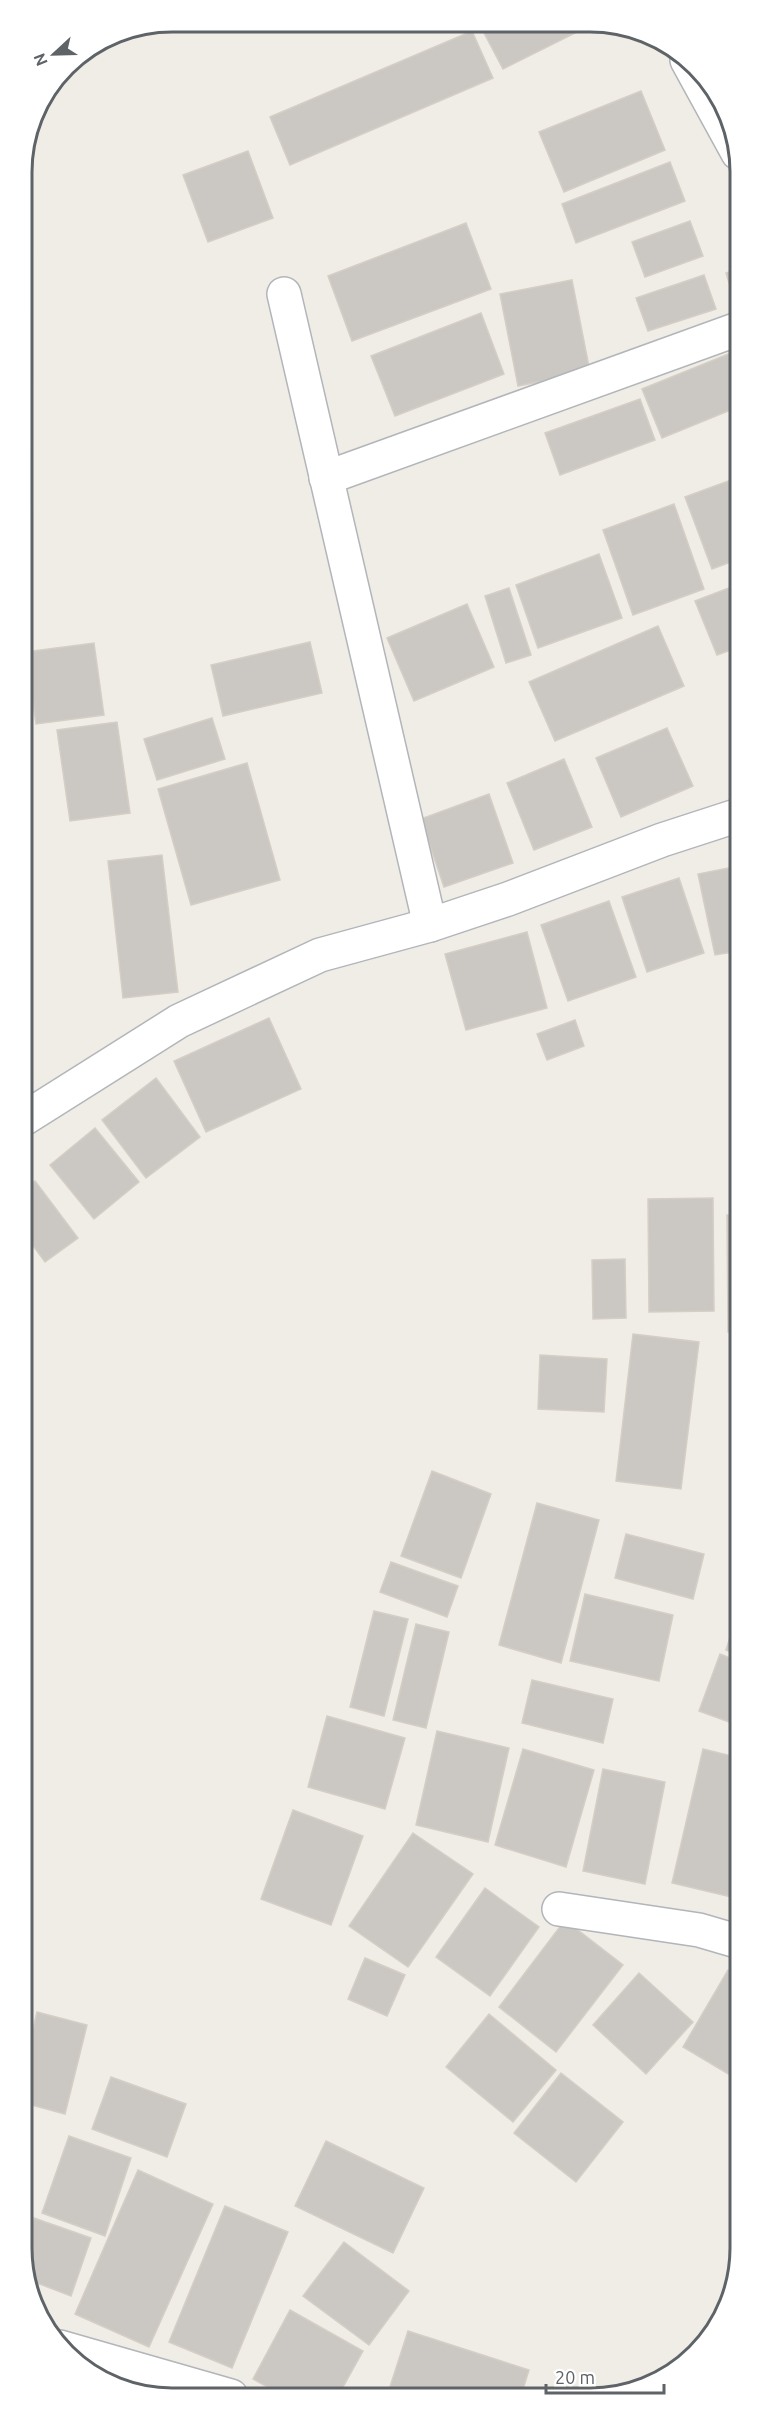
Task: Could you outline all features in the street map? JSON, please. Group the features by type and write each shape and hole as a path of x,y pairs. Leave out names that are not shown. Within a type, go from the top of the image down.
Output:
{"street":[{"path":"700,84 722,125"},
{"path":"284,294 430,926"},
{"path":"326,478 730,332"},
{"path":"32,1114 179,1021 320,955 430,926 730,817"},
{"path":"559,1909 699,1930 730,1939"},
{"path":"76,2352 203,2388"}],"building":[{"path":"470,32 472,32 493,78 290,165 270,117"},
{"path":"484,32 577,32 503,69"},
{"path":"641,91 665,150 564,192 539,132"},
{"path":"248,151 273,218 208,242 183,175"},
{"path":"670,162 685,201 576,243 562,204"},
{"path":"690,221 703,256 645,277 632,242"},
{"path":"466,223 491,289 352,341 328,276"},
{"path":"730,272 730,286 726,273"},
{"path":"704,275 716,309 648,331 636,298"},
{"path":"572,280 590,372 518,386 500,294"},
{"path":"481,313 504,374 395,416 371,356"},
{"path":"730,353 730,410 662,438 642,389"},
{"path":"640,399 655,440 560,475 545,433"},
{"path":"730,480 730,562 712,569 685,497"},
{"path":"674,504 704,589 633,615 603,530"},
{"path":"599,554 622,618 538,648 516,585"},
{"path":"730,587 730,650 717,655 695,601"},
{"path":"509,588 531,655 506,663 485,596"},
{"path":"467,604 494,667 414,701 387,638"},
{"path":"658,626 684,686 555,741 529,682"},
{"path":"310,642 322,693 223,716 211,665"},
{"path":"94,643 104,715 36,724 32,695 32,651"},
{"path":"212,718 225,759 157,780 144,739"},
{"path":"117,722 130,813 70,821 57,730"},
{"path":"667,728 693,786 621,817 596,758"},
{"path":"564,759 592,827 534,850 507,783"},
{"path":"247,763 280,880 191,905 158,789"},
{"path":"489,794 513,863 444,887 421,819"},
{"path":"162,855 178,992 123,998 108,861"},
{"path":"730,868 730,952 715,955 698,874"},
{"path":"679,878 704,953 647,972 622,897"},
{"path":"609,901 636,977 568,1001 541,925"},
{"path":"527,932 547,1008 466,1030 445,954"},
{"path":"269,1018 301,1089 206,1132 174,1061"},
{"path":"575,1020 584,1046 547,1060 537,1034"},
{"path":"156,1078 200,1137 146,1178 102,1120"},
{"path":"95,1128 139,1182 94,1219 50,1165"},
{"path":"35,1181 78,1238 45,1262 32,1244 32,1183"},
{"path":"713,1198 714,1311 649,1312 648,1199"},
{"path":"727,1215 730,1215 730,1332 728,1332"},
{"path":"625,1259 626,1318 593,1319 592,1260"},
{"path":"633,1334 699,1342 681,1489 616,1481"},
{"path":"540,1355 607,1359 604,1412 538,1409"},
{"path":"432,1471 491,1494 461,1578 401,1556"},
{"path":"537,1503 599,1520 561,1663 499,1645"},
{"path":"626,1534 704,1554 693,1599 615,1578"},
{"path":"391,1562 458,1586 447,1617 380,1592"},
{"path":"585,1594 673,1615 659,1681 570,1661"},
{"path":"374,1611 408,1619 384,1716 350,1707"},
{"path":"416,1624 449,1632 426,1728 393,1720"},
{"path":"730,1637 730,1651 726,1650"},
{"path":"720,1654 730,1658 730,1722 699,1711"},
{"path":"532,1680 613,1699 603,1743 522,1723"},
{"path":"327,1716 405,1738 385,1809 308,1787"},
{"path":"437,1731 509,1748 488,1842 416,1825"},
{"path":"523,1749 594,1770 566,1867 495,1845"},
{"path":"703,1749 730,1756 730,1897 672,1883"},
{"path":"603,1769 665,1782 645,1884 583,1871"},
{"path":"293,1810 363,1836 331,1925 261,1899"},
{"path":"413,1833 473,1874 408,1967 349,1926"},
{"path":"485,1888 539,1927 490,1996 436,1957"},
{"path":"565,1920 623,1965 556,2052 499,2007"},
{"path":"365,1958 405,1975 387,2016 348,1999"},
{"path":"728,1970 730,1971 730,2075 683,2047"},
{"path":"639,1973 693,2022 646,2074 593,2025"},
{"path":"37,2012 87,2025 65,2114 32,2105 32,2033"},
{"path":"489,2014 556,2070 513,2122 446,2067"},
{"path":"561,2073 623,2122 576,2182 514,2133"},
{"path":"111,2077 186,2104 167,2157 92,2129"},
{"path":"69,2136 131,2158 105,2236 42,2213"},
{"path":"326,2141 424,2188 393,2253 295,2206"},
{"path":"138,2170 213,2204 149,2347 75,2314"},
{"path":"225,2206 288,2232 232,2368 169,2342"},
{"path":"34,2218 91,2238 71,2296 36,2283 32,2258"},
{"path":"344,2242 409,2291 369,2345 303,2296"},
{"path":"290,2310 363,2351 342,2388 269,2388 253,2379"},
{"path":"408,2331 529,2370 523,2388 390,2388"}]}
